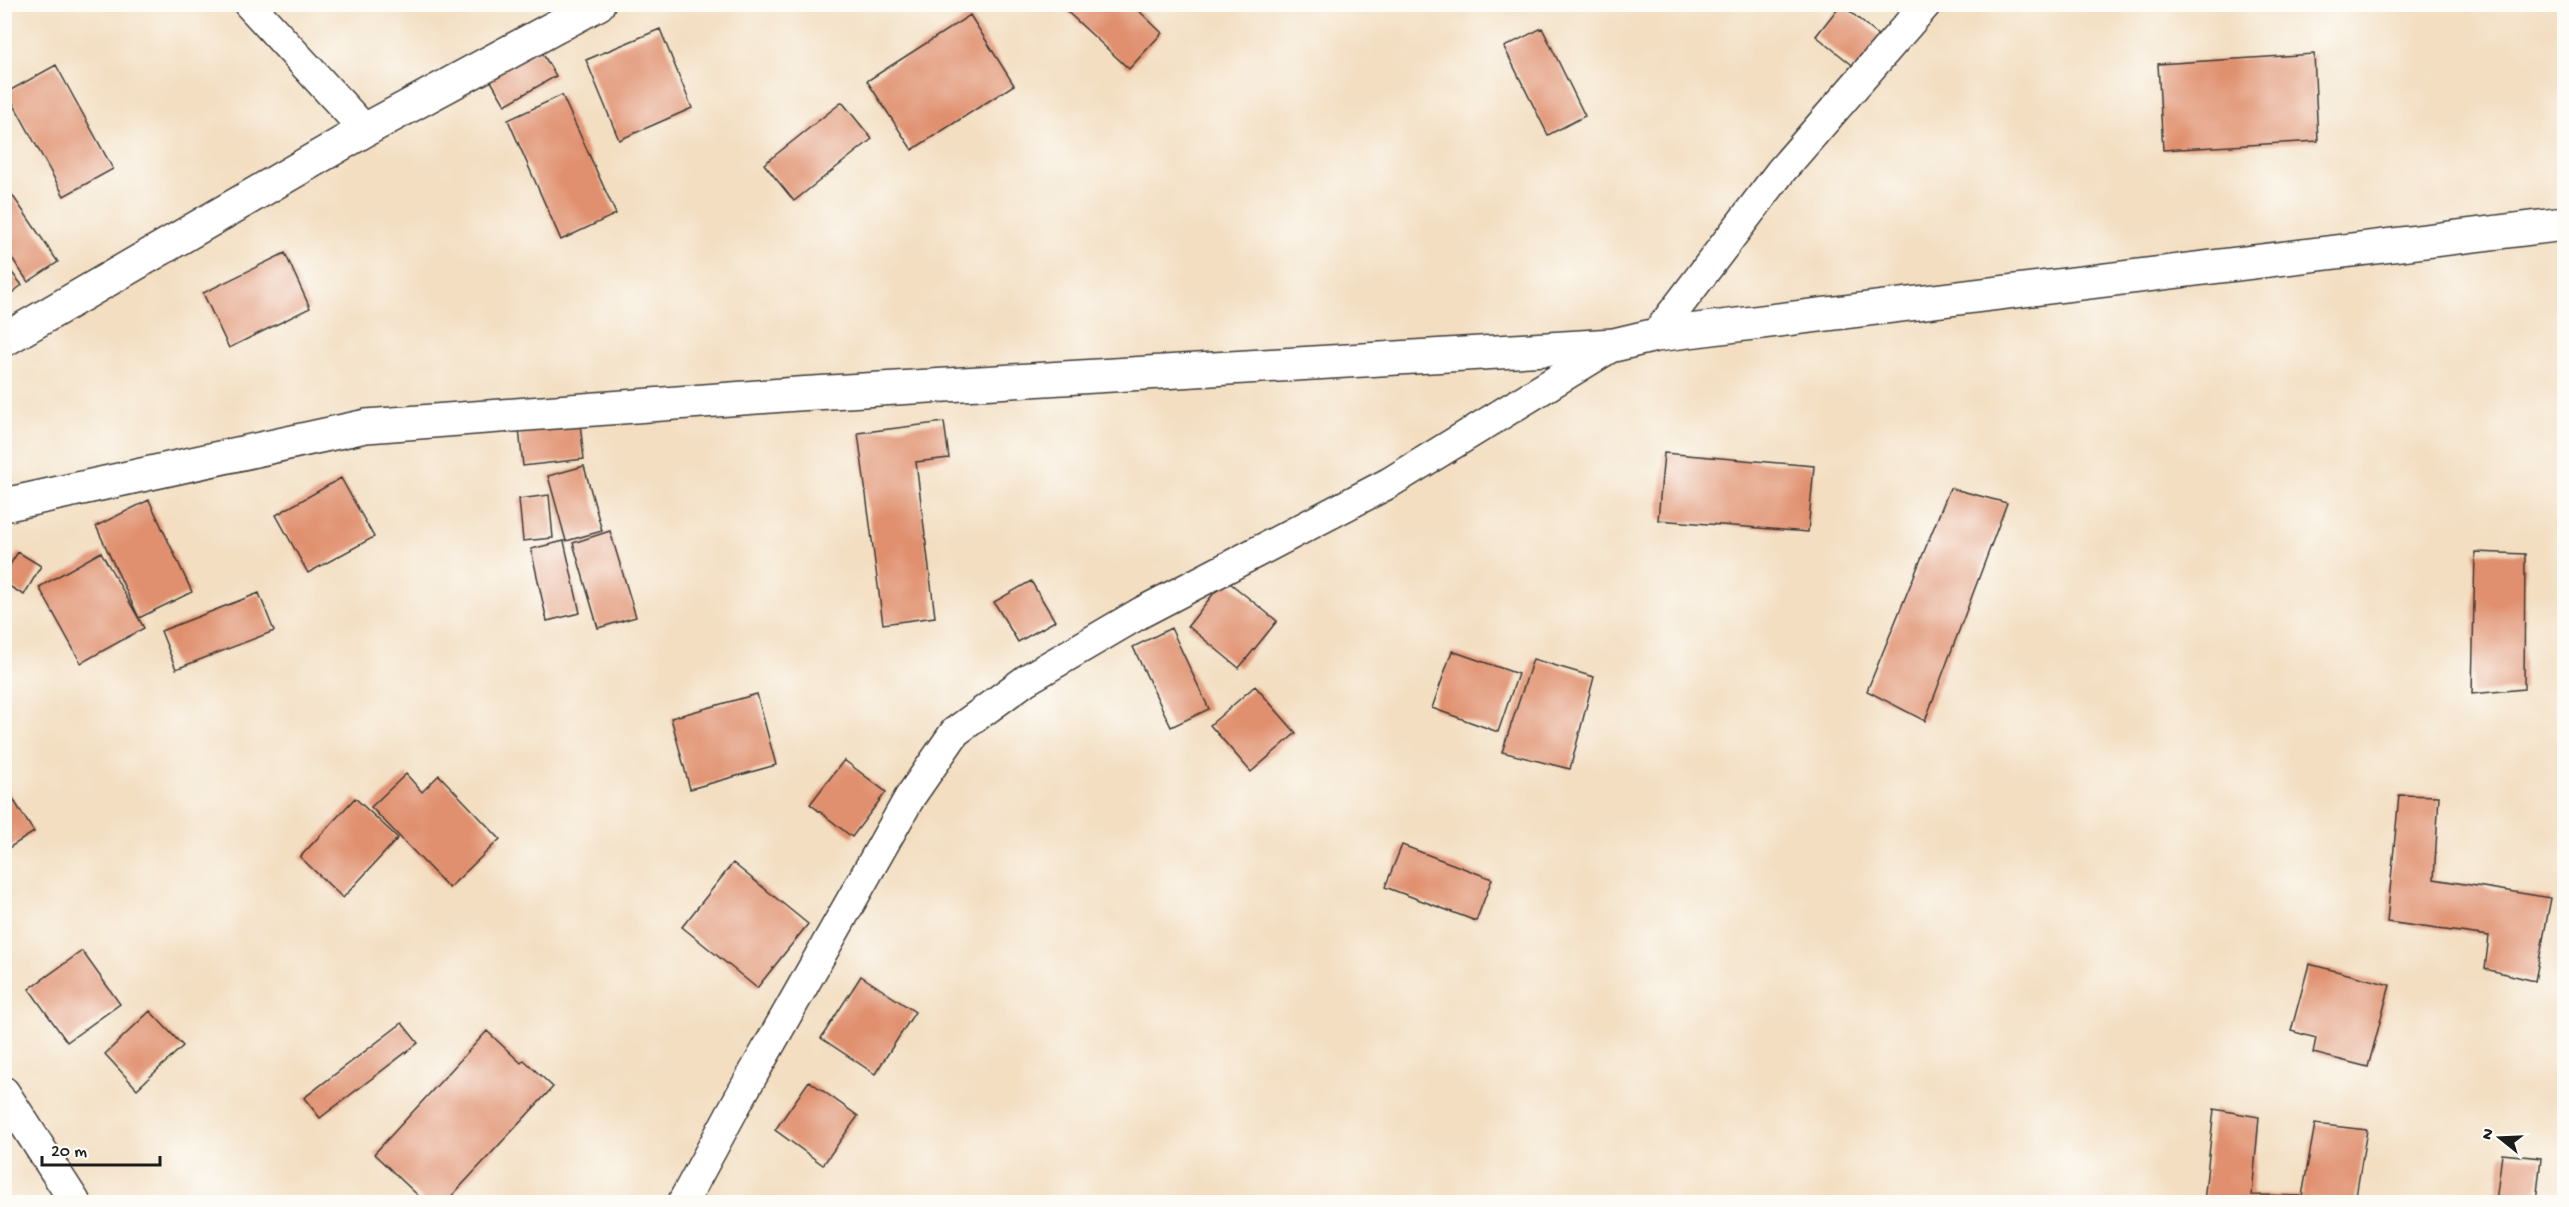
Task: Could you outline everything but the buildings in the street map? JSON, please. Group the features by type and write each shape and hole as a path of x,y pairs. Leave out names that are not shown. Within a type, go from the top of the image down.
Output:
{"street":[{"path":"249,4 365,130"},
{"path":"4,340 365,130 598,4"},
{"path":"1656,335 1781,171 1926,4"},
{"path":"4,505 366,426 797,394 1614,345 1656,335 2565,224"},
{"path":"683,1203 746,1086 910,797 955,732 1026,680 1142,612 1389,483 1614,345"},
{"path":"4,1092 75,1203"}]}
